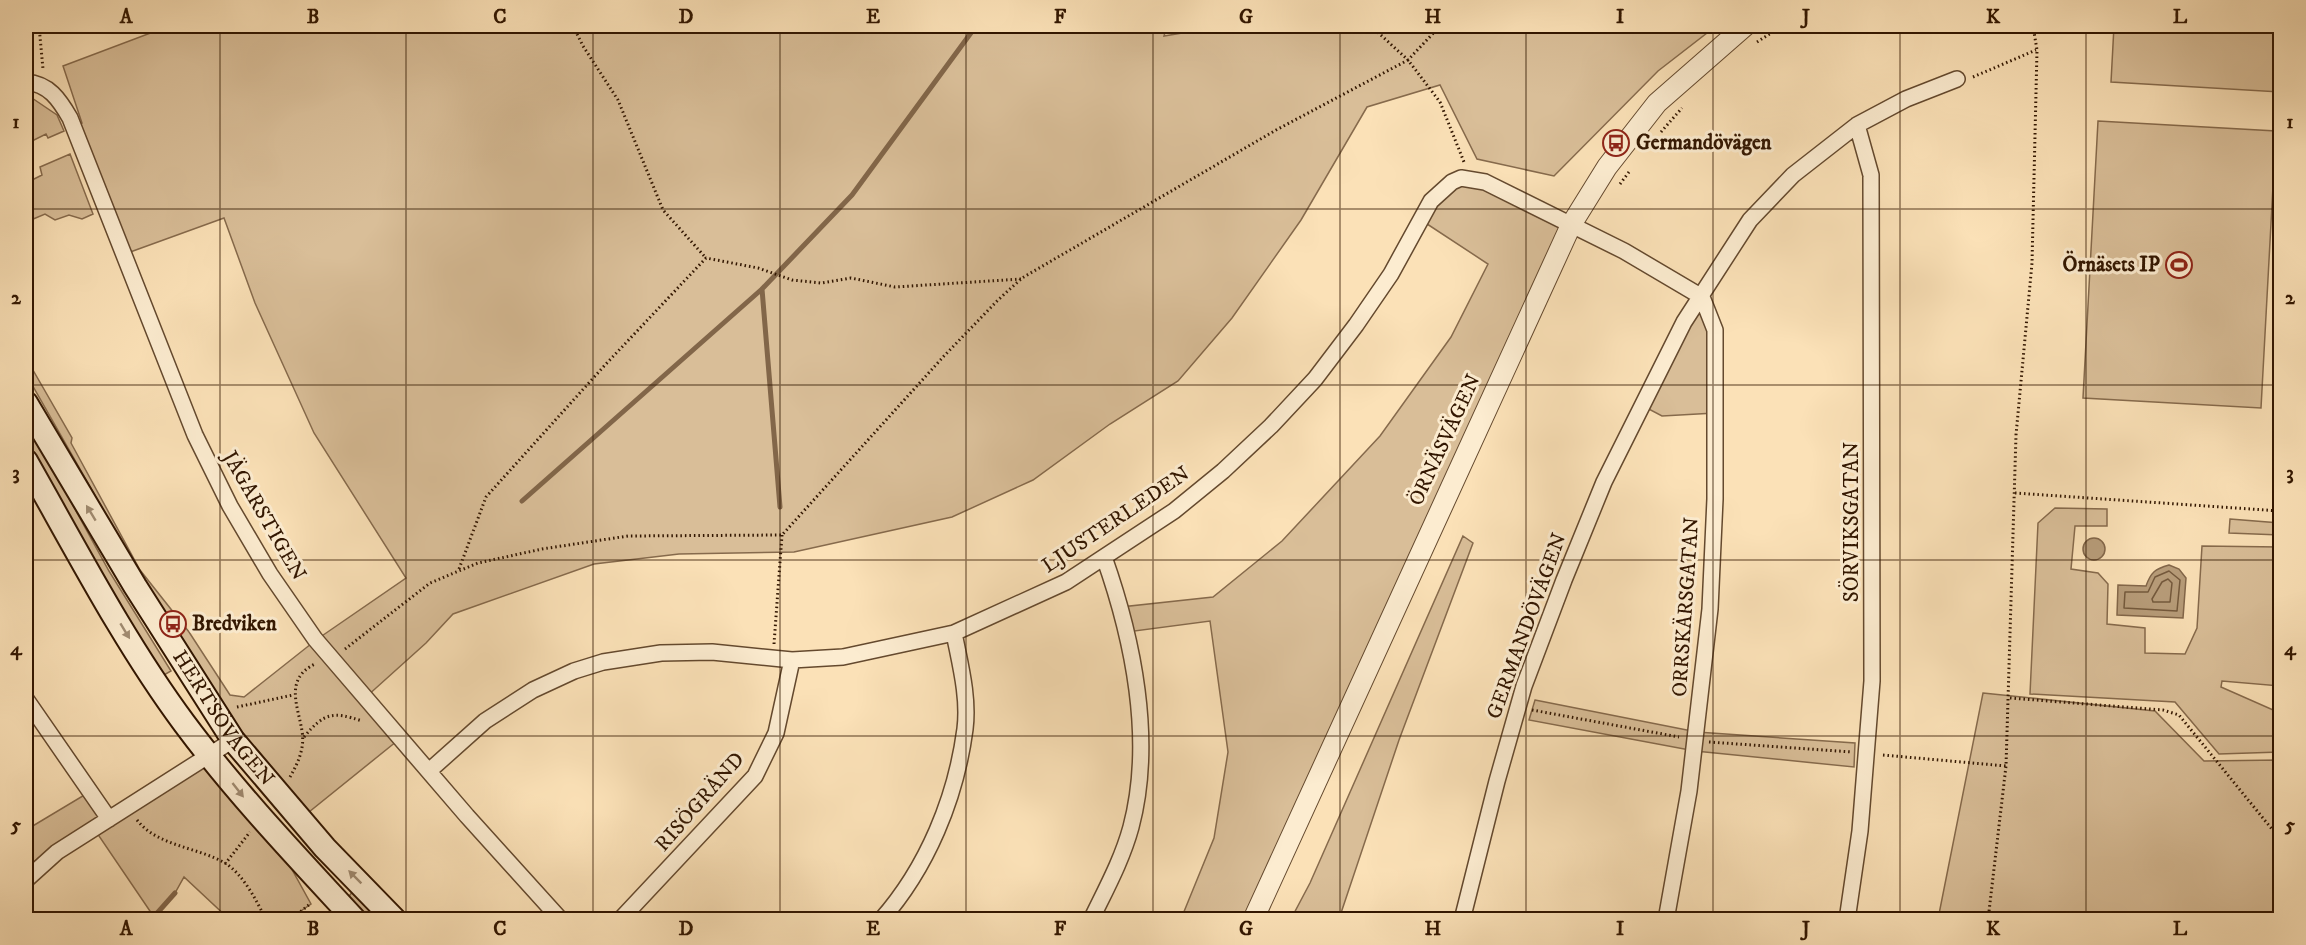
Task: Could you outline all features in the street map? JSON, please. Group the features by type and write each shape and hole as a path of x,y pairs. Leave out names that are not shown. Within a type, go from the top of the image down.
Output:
{"main road":[{"name":"HERTSÖVÄGEN","path":"26,403 135,586 233,740 325,848 395,920"},
{"name":"HERTSÖVÄGEN","path":"26,461 135,648 183,722 246,801 355,920"}],"street":[{"name":"ÖRNÄSVÄGEN","path":"1253,920 1571,225 1607,167 1657,103 1745,26"},
{"name":"GERMANDÖVÄGEN","path":"1462,920 1524,686 1564,580 1615,461 1681,328 1702,297 1714,272 1750,220 1793,175 1857,125 1906,99 1957,79"},
{"path":"26,82 45,87"},
{"name":"JÄGARSTIGEN","path":"45,87 54,94 70,118 195,435 230,507 270,574 315,639 561,920"},
{"name":"SÖRVIKSGATAN","path":"1847,920 1868,754 1873,619 1872,191 1870,162 1857,125"},
{"path":"1469,178 1485,182 1624,252 1702,297"},
{"name":"LJUSTERLEDEN","path":"429,771 485,721 533,690 574,671 603,662 661,653 712,652 792,660 843,657 954,633 1066,582 1174,511 1223,471 1271,426 1314,379 1356,325 1391,274 1431,201 1452,182 1469,178"},
{"name":"ORRSKÄRSGATAN","path":"1666,920 1699,718 1712,567 1716,340 1715,330 1702,297"},
{"path":"1091,920 1119,863 1131,826 1139,774 1135,667 1115,588 1104,557"},
{"path":"881,920 922,866 953,784 965,728 964,688 954,633"},
{"name":"RISÖGRÄND","path":"620,920 755,776 776,734 792,660"},
{"path":"26,699 109,819"},
{"path":"26,880 57,852 233,740"}],"path":[{"path":"39,26 45,87"},
{"path":"573,26 583,46 618,100 663,210 706,258 764,270 788,279 821,283 851,278 895,287 1022,278"},
{"path":"1371,26 1408,60 1440,102 1453,130 1469,178"},
{"path":"773,658 782,535 944,356 998,300 1022,278 1256,142 1408,60 1440,26"},
{"path":"1750,47 1782,26"},
{"path":"1988,920 2006,766 2018,401 2032,263 2037,50 2033,26"},
{"path":"1957,79 1969,79 2037,50"},
{"path":"1655,138 1689,100"},
{"path":"1614,193 1633,167"},
{"path":"459,569 486,497 605,365 706,258"},
{"path":"2015,494 2280,511"},
{"path":"288,782 300,755 302,738 293,695 301,675 310,667 357,640 414,594 459,569 542,549 628,536 782,535"},
{"path":"234,707 293,695"},
{"path":"2010,698 2163,710 2179,715 2280,839"},
{"path":"302,738 318,721 334,715 342,714 390,727"},
{"path":"1868,754 2006,766"},
{"path":"129,806 138,822 152,834 225,864 247,887 266,920"},
{"path":"225,864 253,829"},
{"path":"290,920 309,904"}],"shaded area":[{"path":"169,26 1167,26 1164,36 1224,26 1716,26 1658,71 1554,176 1477,159 1440,85 1367,107 1301,220 1232,318 1178,381 1110,424 1033,480 952,517 794,552 679,554 594,564 453,614 426,643 366,697 402,737 304,816 234,740 26,374 26,358 72,438 71,443 140,570 189,632 230,695 244,697 316,640 406,578 314,433 255,303 224,218 122,255 73,127 82,123 63,66"},
{"path":"2114,26 2280,26 2280,92 2111,82"},
{"path":"26,94 57,115 64,131 48,138 46,134 26,144"},
{"name":"Örnäsets IP","path":"2098,121 2276,131 2261,408 2083,398"},
{"path":"70,154 93,214 82,219 69,215 55,220 45,214 26,222 26,183 42,175 40,167"},
{"path":"1460,178 1570,226 1251,919 1181,919 1214,838 1228,752 1210,621 1127,632 1121,607 1213,597 1282,541 1380,436 1451,337 1488,264 1421,220"},
{"path":"1701,297 1715,331 1715,413 1662,416 1641,405"},
{"path":"26,420 109,571 171,671 164,675 100,575 26,441"},
{"path":"2055,508 2107,509 2107,526 2075,526 2071,569 2098,573 2108,584 2107,624 2145,628 2145,653 2185,654 2197,628 2202,546 2280,547 2280,686 2222,681 2221,687 2280,713 2280,752 2219,754 2175,702 2030,694 2038,523"},
{"path":"2230,519 2280,523 2280,535 2229,533"},
{"path":"1463,536 1473,543 1399,740 1339,919 1291,919 1310,883"},
{"path":"1983,693 2155,711 2204,761 2280,760 2280,919 1938,919"},
{"path":"1535,700 1697,732 1855,743 1854,767 1695,751 1529,720"},
{"path":"210,756 290,866 311,904 289,919 229,919 184,877 175,893 154,917 95,830 26,878 26,830 91,791 110,818"},
{"path":"353,891 380,919 368,919 347,899"}],"water":[{"path":"2094,538 2102,541 2105,549 2102,557 2094,560 2086,557 2083,549 2086,541"},
{"path":"2169,565 2179,569 2186,578 2183,618 2117,615 2118,585 2146,586 2154,572"}],"waterway":[{"path":"522,501 762,289 852,195 976,26"},
{"path":"762,289 780,507"},
{"path":"151,920 175,893"}],"place":[{"name":"Germandövägen","path":"1616,143"},
{"name":"Örnäsets IP","path":"2179,265"},
{"name":"Bredviken","path":"173,624"}]}
